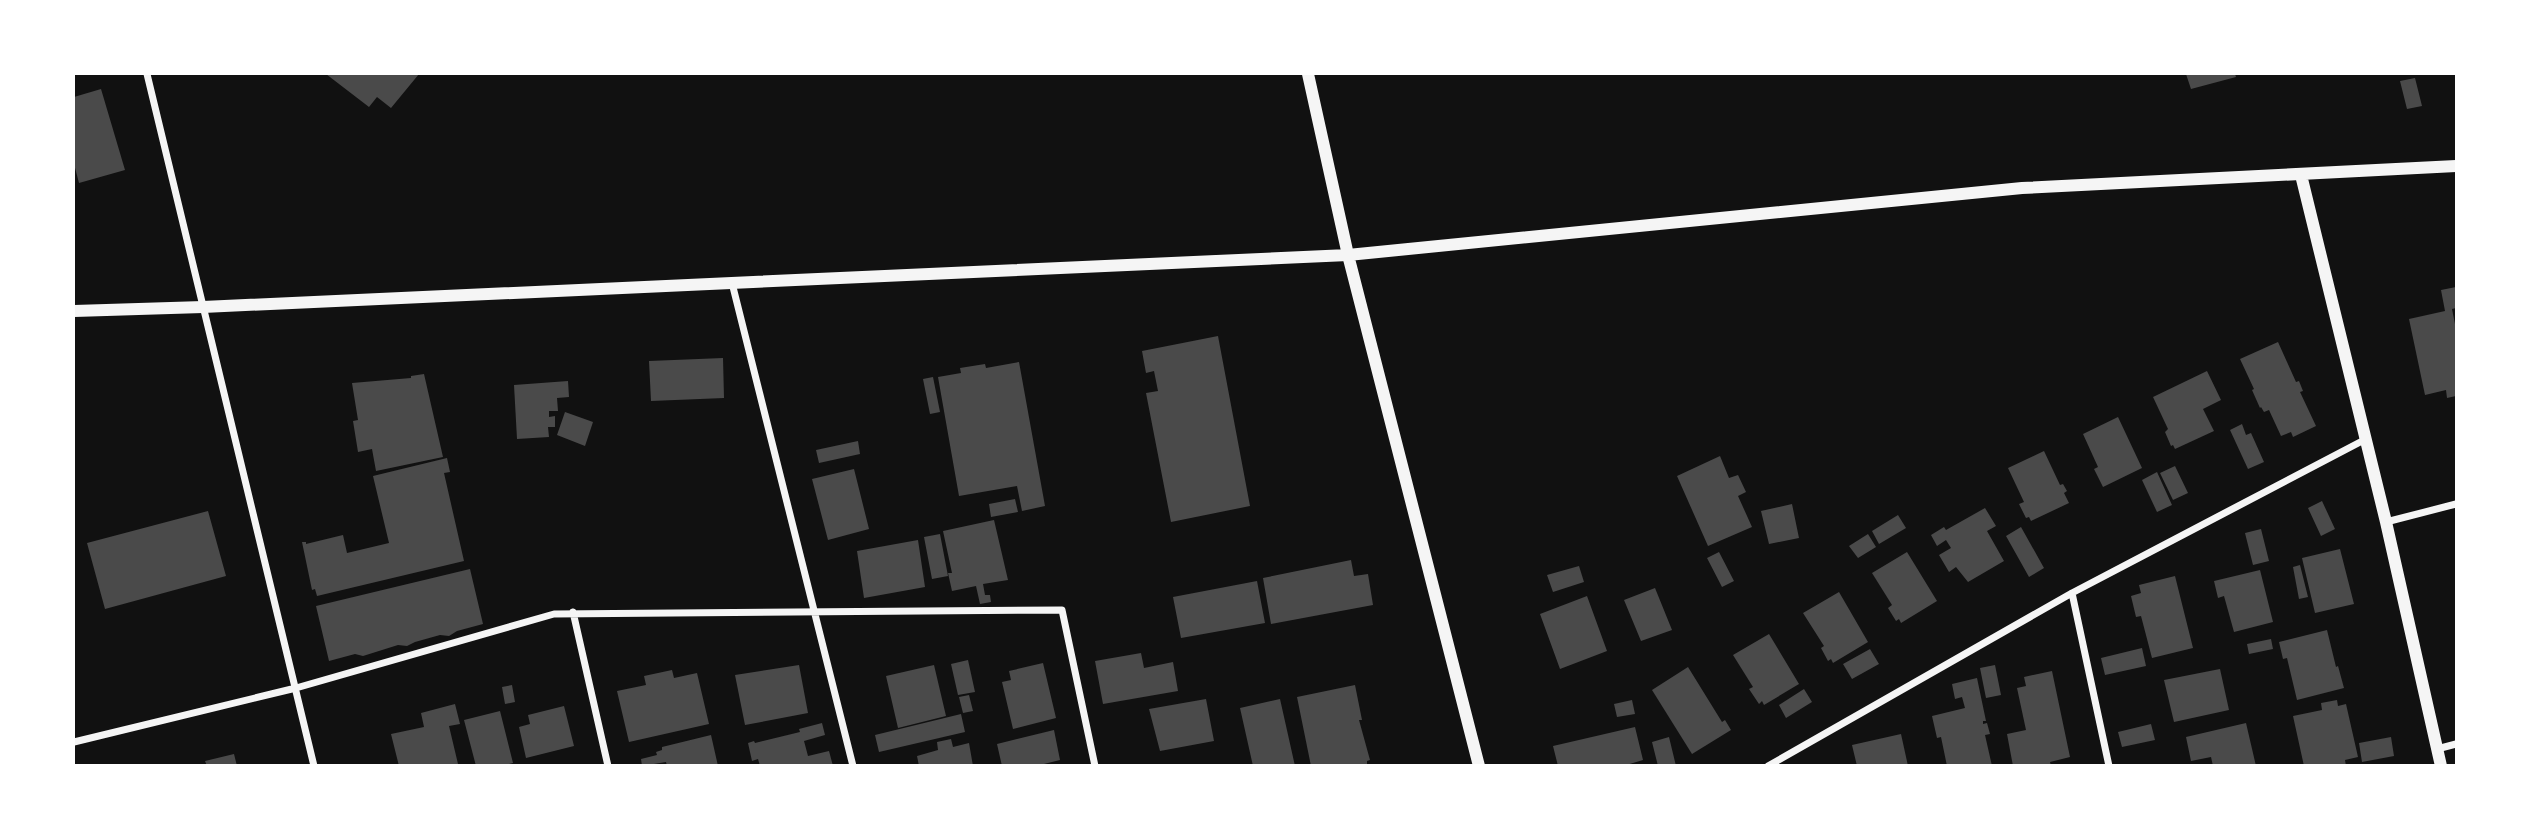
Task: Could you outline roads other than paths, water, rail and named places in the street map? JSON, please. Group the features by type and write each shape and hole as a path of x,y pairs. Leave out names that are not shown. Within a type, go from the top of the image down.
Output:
{"street":[{"path":"146,74 314,765"},
{"path":"1308,74 1348,255 1479,765"},
{"path":"74,311 1348,255 2022,188 2456,166"},
{"path":"2301,175 2386,522 2441,765"},
{"path":"732,284 853,765"},
{"path":"1768,765 2073,593 2366,439"},
{"path":"2386,522 2456,504"},
{"path":"2073,593 2109,765"},
{"path":"74,742 296,688 554,614 1062,610 1095,765"},
{"path":"573,612 608,765"},
{"path":"2437,749 2456,744"}]}
